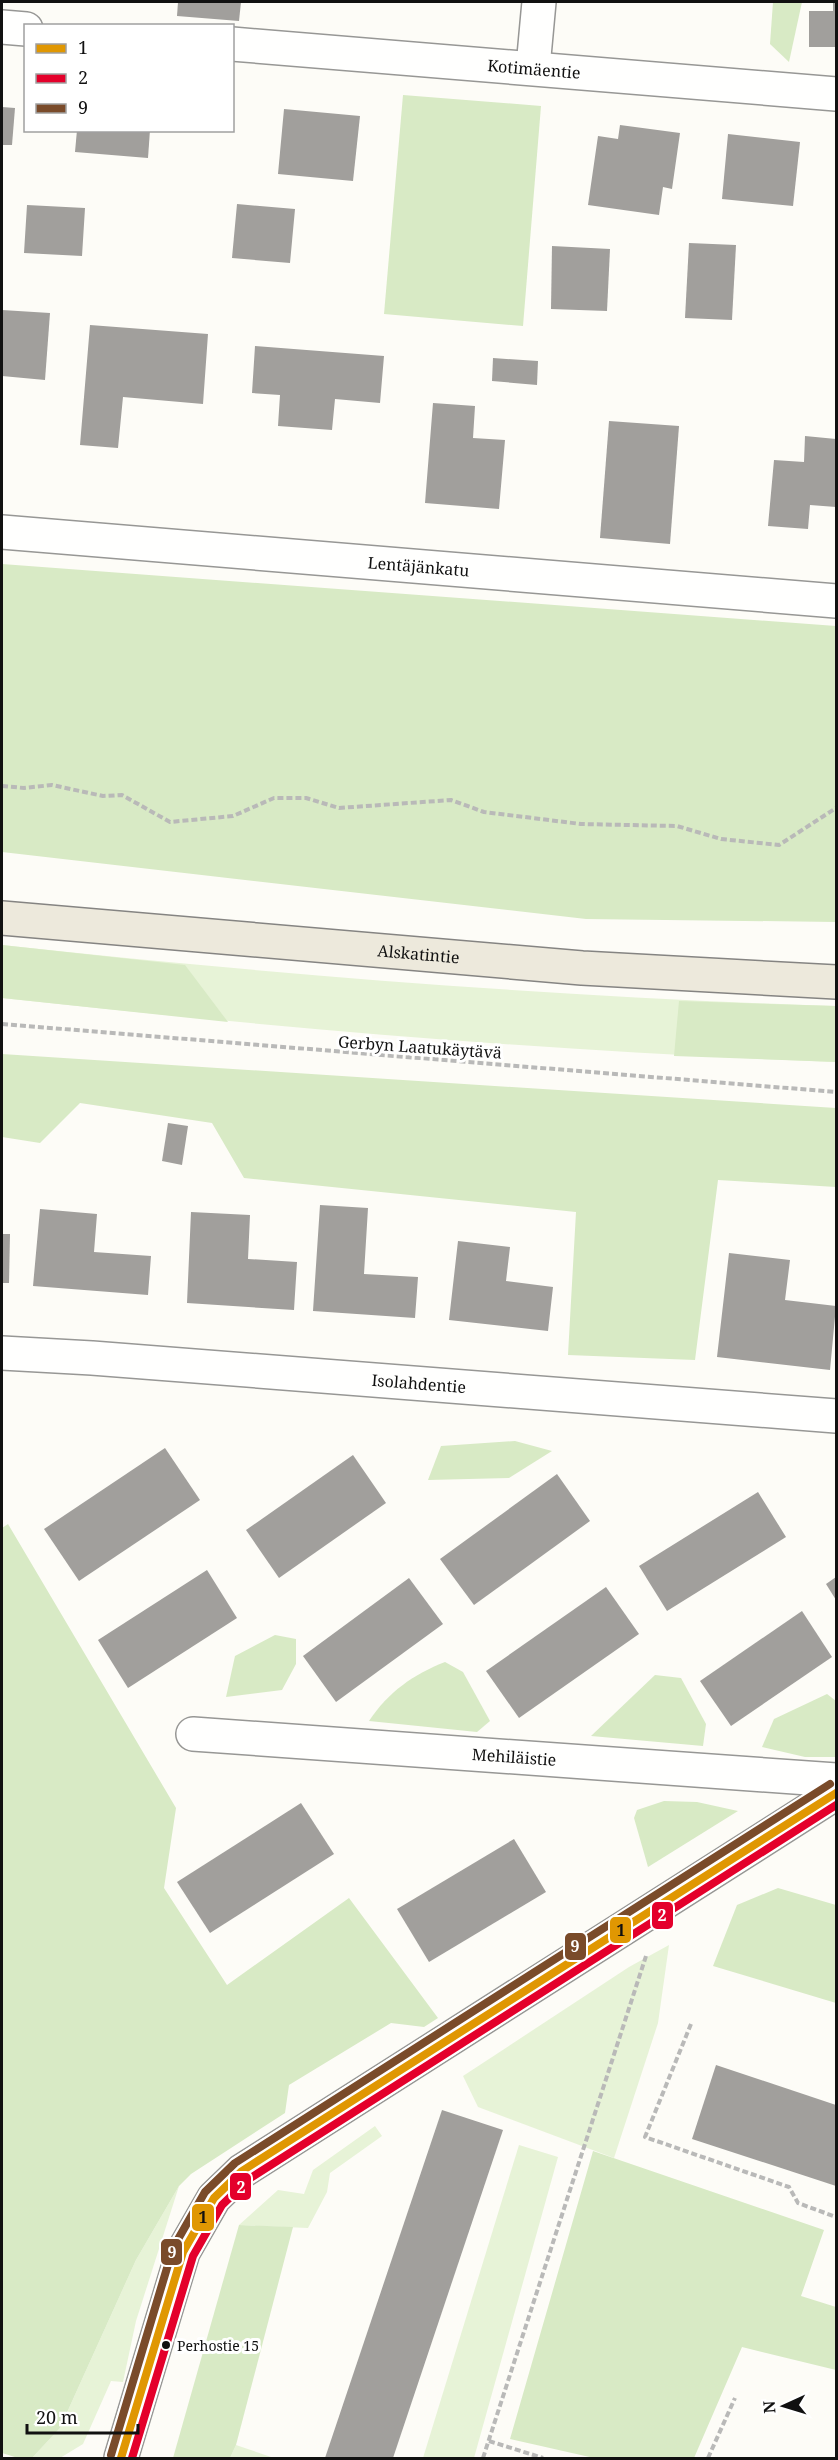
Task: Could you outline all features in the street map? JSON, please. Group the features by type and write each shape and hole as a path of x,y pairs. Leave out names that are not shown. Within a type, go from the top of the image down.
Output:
{"main road":[{"name":"Alskatintie","path":"2,918 582,968 837,981"}],"street":[{"path":"533,67 539,2"},
{"path":"2,27 24,29"},
{"name":"Kotimäentie","path":"234,44 533,67 837,94"},
{"name":"Lentäjänkatu","path":"2,532 837,601"},
{"name":"Isolahdentie","path":"2,1353 837,1416"},
{"name":"Mehiläistie","path":"193,1734 837,1780"},
{"path":"121,2458 183,2252 214,2198 242,2171 837,1793"}],"path":[{"path":"2,786 24,788 52,785 103,796 122,795 170,822 233,816 274,798 306,798 339,808 451,800 484,812 581,824 677,826 721,839 779,845 837,808"},
{"name":"Gerbyn Laatukäytävä","path":"2,1024 837,1092"},
{"path":"483,2458 646,1955 648,1913"},
{"path":"691,2024 645,2137 789,2187 798,2203 837,2217"},
{"path":"708,2458 735,2398"},
{"path":"489,2440 543,2458"}],"green space":[{"path":"773,2 802,2 789,62 770,44"},
{"path":"403,95 541,106 523,326 384,314"},
{"path":"2,564 836,626 836,922 586,919 2,852"},
{"path":"2,945 210,966 523,991 836,1006 836,1062 731,1058 418,1038 2,998"},
{"path":"2,945 185,965 228,1022 2,998"},
{"path":"679,1001 836,1006 836,1062 674,1056"},
{"path":"2,1054 836,1108 836,1187 718,1180 695,1360 568,1355 576,1212 244,1178 212,1123 80,1103 40,1143 2,1137"},
{"path":"515,1441 552,1451 509,1478 428,1480 441,1446"},
{"path":"8,1524 176,1808 164,1888 227,1985 349,1898 438,2018 424,2027 391,2023 289,2085 285,2113 191,2174 179,2186 136,2260 60,2428 32,2458 18,2458 2,2453 2,1528"},
{"path":"275,1635 296,1639 296,1664 282,1690 226,1697 235,1656"},
{"path":"445,1662 463,1672 490,1721 477,1732 369,1721 402,1685"},
{"path":"655,1675 681,1678 706,1724 703,1746 591,1736"},
{"path":"827,1694 836,1701 836,1757 805,1757 762,1747 774,1719"},
{"path":"664,1801 697,1802 738,1811 648,1867 634,1818 637,1810"},
{"path":"778,1888 836,1905 836,2003 713,1966 737,1905"},
{"path":"669,1945 658,2023 614,2158 478,2107 463,2076 629,1967"},
{"path":"375,2126 382,2136 330,2173 327,2192 308,2228 239,2225 278,2190 304,2194 313,2170"},
{"path":"519,2145 558,2157 474,2458 423,2458"},
{"path":"593,2151 824,2230 801,2296 836,2307 836,2370 742,2347 694,2458 594,2458 510,2439"},
{"path":"179,2186 136,2321 123,2382 111,2381 83,2444 60,2458 32,2458 60,2428 136,2260"},
{"path":"239,2225 293,2227 236,2445 230,2458 173,2458"},
{"path":"236,2445 274,2458 230,2458"}],"building":[{"path":"178,2 241,2 239,21 177,16"},
{"path":"833,2 836,2 836,47 809,47 809,11 833,11"},
{"path":"2,107 15,108 12,145 2,145"},
{"path":"284,109 360,116 353,181 278,174"},
{"path":"620,125 680,133 672,189 663,187 659,215 588,205 598,136 618,139"},
{"path":"77,132 150,132 148,158 75,152"},
{"path":"728,134 800,142 793,206 722,199"},
{"path":"237,204 295,209 290,263 232,258"},
{"path":"27,205 85,208 82,256 24,253"},
{"path":"689,243 736,245 732,320 685,318"},
{"path":"552,246 610,249 607,311 551,309"},
{"path":"2,310 50,313 45,380 2,376"},
{"path":"90,325 208,334 203,404 123,397 118,448 80,445"},
{"path":"255,346 384,356 380,403 335,399 332,430 278,426 280,395 252,393"},
{"path":"493,358 538,361 537,385 492,381"},
{"path":"433,403 475,406 473,438 505,440 499,509 425,503"},
{"path":"609,421 679,426 670,544 600,538"},
{"path":"805,436 836,439 836,507 810,505 808,529 768,526 774,460 804,462"},
{"path":"168,1123 188,1126 182,1165 162,1161"},
{"path":"320,1205 368,1208 364,1274 418,1277 415,1318 313,1311"},
{"path":"40,1209 97,1214 94,1252 151,1256 148,1295 33,1286"},
{"path":"191,1212 250,1215 248,1259 297,1262 294,1310 187,1303"},
{"path":"2,1234 10,1234 9,1283 2,1283"},
{"path":"458,1241 510,1247 506,1281 553,1287 548,1331 449,1320"},
{"path":"729,1253 790,1260 785,1300 836,1306 830,1370 717,1357"},
{"path":"165,1448 200,1500 79,1581 44,1529"},
{"path":"353,1455 386,1503 279,1578 246,1530"},
{"path":"557,1474 590,1521 474,1605 440,1559"},
{"path":"758,1492 786,1537 667,1611 639,1566"},
{"path":"207,1570 237,1618 128,1688 98,1640"},
{"path":"836,1577 836,1600 826,1584"},
{"path":"409,1578 443,1624 336,1702 303,1656"},
{"path":"606,1587 639,1634 519,1718 486,1671"},
{"path":"802,1611 832,1657 731,1726 700,1681"},
{"path":"301,1803 334,1854 210,1933 177,1882"},
{"path":"514,1839 546,1892 429,1962 397,1909"},
{"path":"716,2065 836,2105 836,2186 692,2139"},
{"path":"442,2110 503,2130 393,2458 325,2458"}],"transit line":[{"name":"9","path":"111,2455 173,2248 205,2192 235,2163 830,1784"},
{"name":"1","path":"121,2458 183,2252 214,2198 242,2171 836,1793"},
{"name":"2","path":"132,2458 193,2256 222,2205 249,2179 836,1805"}],"place":[{"name":"Perhostie 15","path":"166,2345"}]}
